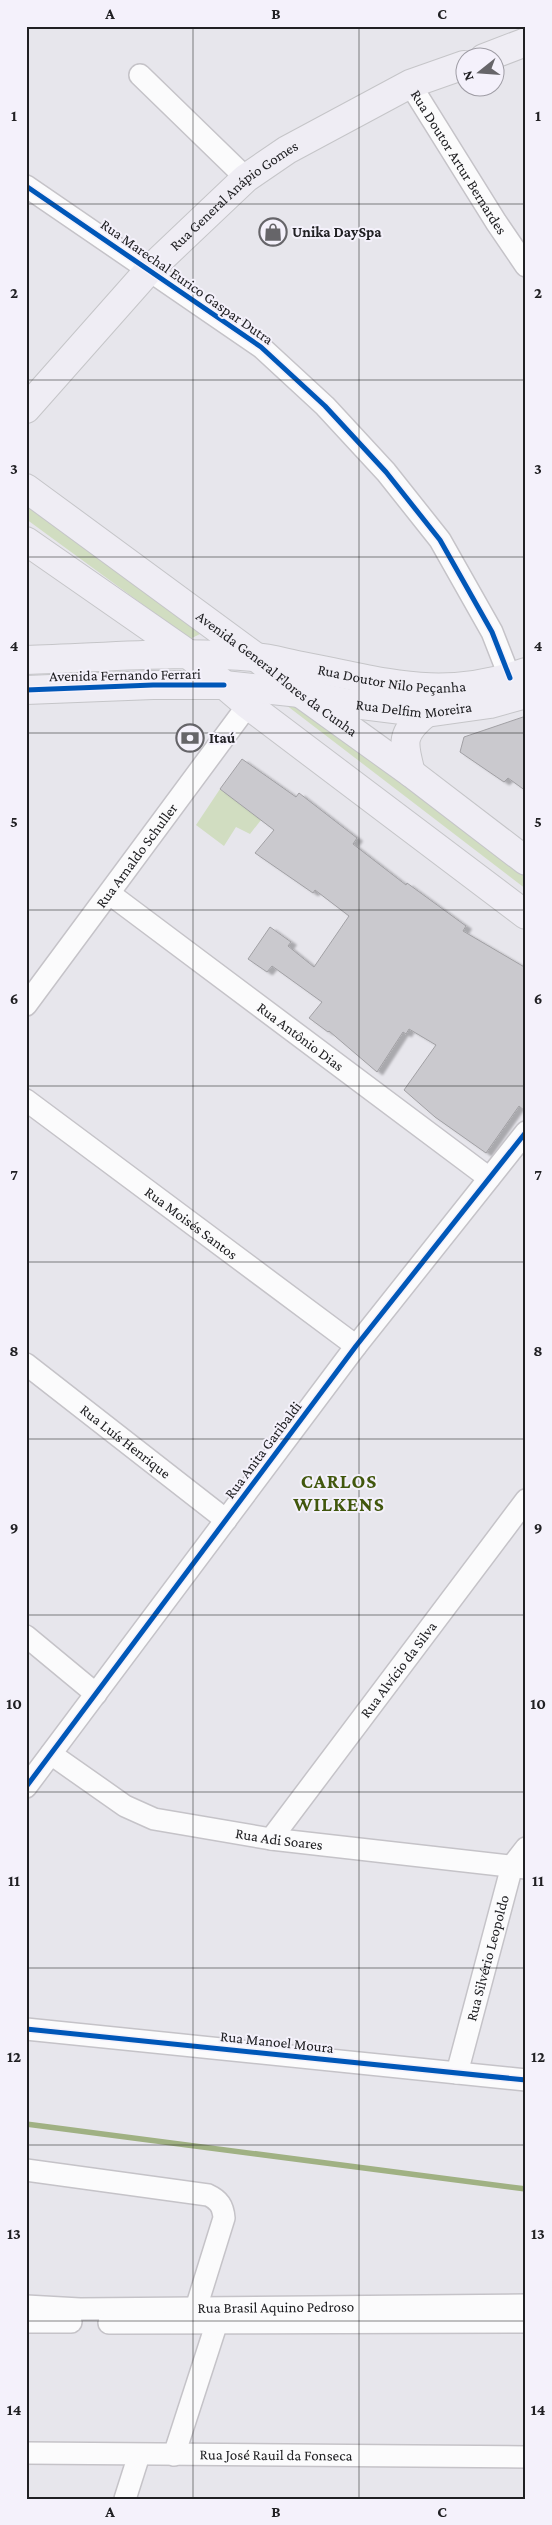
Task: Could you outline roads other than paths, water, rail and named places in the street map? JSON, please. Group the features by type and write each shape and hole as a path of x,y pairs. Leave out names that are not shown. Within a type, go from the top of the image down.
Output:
{"main road":[{"path":"504,50 526,42"},
{"name":"Rua General Anápio Gomes","path":"26,409 149,270 246,178 287,150 410,84 454,69"},
{"name":"Avenida General Flores da Cunha","path":"26,488 256,657 300,693 411,773 526,862"},
{"path":"26,541 187,653 248,705 526,915"},
{"name":"Avenida Fernando Ferrari","path":"26,660 187,653 256,657"},
{"name":"Rua Doutor Nilo Peçanha","path":"256,657 401,686 464,688 520,681"},
{"name":"Rua Delfim Moreira","path":"300,693 346,703 426,713 490,704 520,681"},
{"name":"Avenida Fernando Ferrari","path":"26,690 153,685 224,685 300,693"},
{"path":"411,773 404,746 405,737 412,724 426,713"}],"street":[{"path":"140,76 246,178"},
{"name":"Rua Doutor Artur Bernardes","path":"410,84 496,222 526,266"},
{"name":"Rua Marechal Eurico Gaspar Dutra","path":"26,186 261,347 326,406 386,472 440,540 520,681"},
{"name":"Rua Arnaldo Schuller","path":"26,1005 248,705"},
{"name":"Rua Antônio Dias","path":"110,894 489,1178"},
{"name":"Rua Moisés Santos","path":"26,1100 356,1346"},
{"name":"Rua Anita Garibaldi","path":"26,1787 356,1346 526,1132"},
{"name":"Rua Luís Henrique","path":"26,1364 226,1520"},
{"name":"Rua Alvício da Silva","path":"271,1839 526,1500"},
{"path":"26,1636 96,1694"},
{"name":"Rua Adi Soares","path":"51,1754 139,1814 154,1820 271,1839 519,1867"},
{"name":"Rua Silvério Leopoldo","path":"457,2073 526,1848"},
{"name":"Rua Manoel Moura","path":"26,2029 526,2080"},
{"path":"26,2170 208,2195 216,2198 223,2208 224,2218 196,2308"},
{"name":"Rua Brasil Aquino Pedroso","path":"26,2322 526,2305"},
{"name":"Rua Brasil Aquino Pedroso","path":"26,2306 80,2309 196,2308 219,2316 526,2322"},
{"path":"174,2455 219,2316"},
{"name":"Rua José Rauil da Fonseca","path":"26,2453 526,2458"},
{"path":"124,2499 139,2454"}],"waterway":[{"path":"26,2124 526,2189"}],"place":[{"name":"Unika DaySpa","path":"273,232"},
{"name":"Itaú","path":"190,738"}],"district":[{"name":"CARLOS WILKENS","path":"339,1492"}]}
